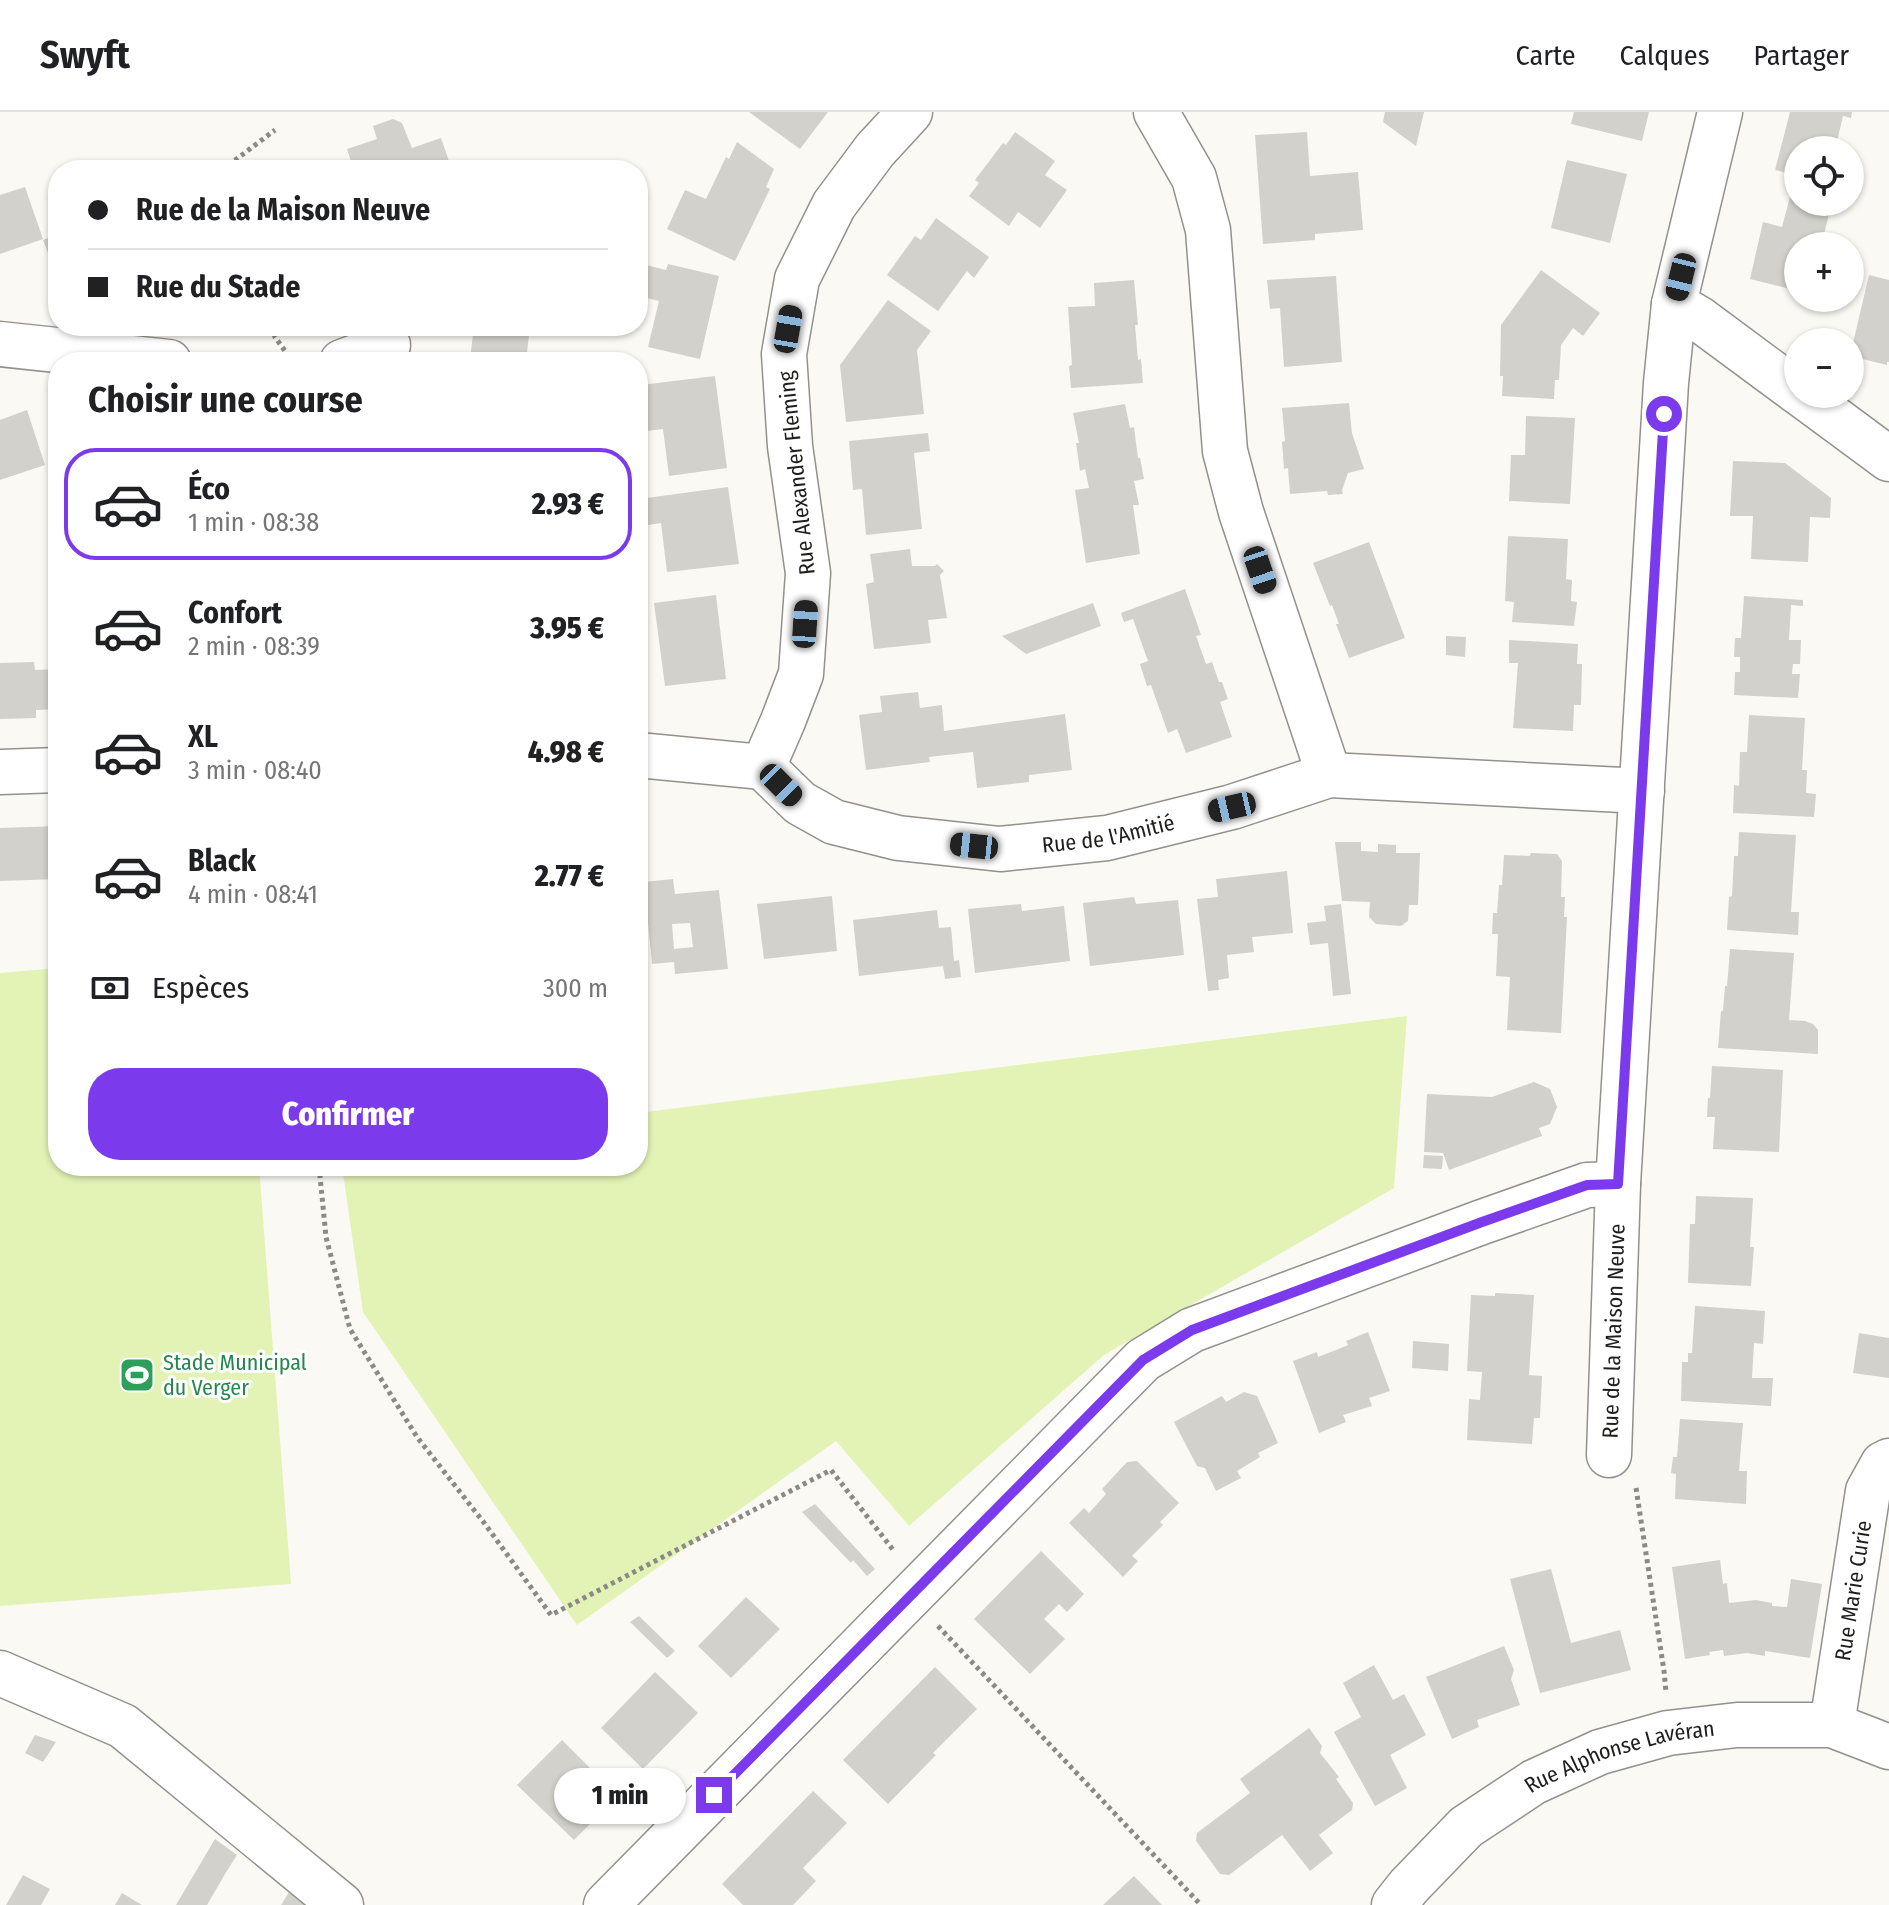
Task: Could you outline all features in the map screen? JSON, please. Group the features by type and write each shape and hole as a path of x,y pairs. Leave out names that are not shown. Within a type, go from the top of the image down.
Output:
{"street":[{"name":"Rue Alexander Fleming","path":"763,767 801,674 808,573 790,446 784,354 797,279 834,205 875,150 910,112"},
{"path":"1156,112 1194,178 1208,230 1225,451 1241,512 1329,775"},
{"name":"Rue de la Maison Neuve","path":"1609,1455 1618,1184 1666,383 1674,304 1720,112"},
{"path":"1674,304 1784,381"},
{"path":"0,344 75,352"},
{"path":"369,352 388,345"},
{"path":"1820,408 1889,459"},
{"path":"648,756 763,767"},
{"name":"Rue de l'Amitié","path":"763,767 800,803 834,822 898,838 1000,849 1107,838 1232,807 1329,775 1642,791"},
{"path":"0,772 48,770"},
{"path":"606,1905 1143,1360 1192,1330 1482,1222 1587,1185 1618,1184"},
{"name":"Rue Marie Curie","path":"1832,1725 1868,1491 1883,1464 1889,1461"},
{"path":"0,1673 123,1726 341,1905"},
{"name":"Rue Alphonse Lavéran","path":"1394,1905 1466,1827 1534,1782 1600,1752 1668,1733 1737,1725 1832,1725 1889,1747"}],"path":[{"path":"235,160 275,130"},
{"path":"320,1176 326,1237 350,1329 417,1437 551,1615 831,1470 902,1562 916,1590 1201,1905"},
{"path":"1609,1455 1636,1485 1664,1671 1668,1733"}],"green space":[{"name":"Stade Municipal du Verger","path":"48,969 48,1176 260,1176 291,1584 0,1606 0,973"},
{"path":"1407,1016 1394,1188 1104,1355 909,1526 836,1441 577,1625 363,1312 343,1176 648,1176 648,1112"}],"building":[{"path":"749,112 828,112 800,149"},
{"path":"1385,112 1424,112 1416,146 1383,122"},
{"path":"1574,112 1649,112 1642,141 1571,124"},
{"path":"1790,112 1852,112 1851,118 1843,116 1838,136 1784,136 1784,172 1775,170"},
{"path":"393,119 402,123 412,148 441,138 449,160 351,160 347,149 377,139 373,126"},
{"path":"1015,132 1055,161 1045,175 1067,190 1040,228 1018,212 1009,226 969,196 979,183 975,180"},
{"path":"1307,132 1310,176 1358,172 1363,230 1315,234 1315,240 1263,244 1255,135"},
{"path":"737,142 774,169 766,187 770,189 735,261 667,229 685,190 706,199 726,157 729,159"},
{"path":"1567,160 1627,174 1610,243 1551,228"},
{"path":"25,187 43,239 0,254 0,195"},
{"path":"1785,216 1829,216 1825,232 1784,232 1784,288 1750,279 1763,222 1782,227"},
{"path":"936,218 989,257 974,278 967,271 938,311 887,275 915,236 921,240"},
{"path":"668,264 719,276 700,359 648,347 659,301 648,298 648,266 666,270"},
{"path":"1541,270 1600,313 1583,336 1573,328 1561,345 1559,380 1555,380 1554,399 1502,396 1501,325"},
{"path":"1869,275 1889,280 1887,365 1864,359 1864,328 1857,328 1860,312 1864,312"},
{"path":"1336,276 1342,362 1284,367 1280,308 1270,309 1267,280"},
{"path":"1134,280 1138,360 1141,359 1143,383 1071,388 1068,307 1095,306 1094,283"},
{"path":"888,300 931,331 917,350 924,414 846,422 840,365"},
{"path":"473,336 529,336 527,352 471,352"},
{"path":"715,376 727,468 669,476 663,429 648,431 648,384"},
{"path":"1349,403 1352,433 1364,469 1348,473 1343,494 1328,495 1327,491 1290,494 1288,468 1284,469 1282,408"},
{"path":"1125,404 1130,428 1134,427 1144,479 1134,481 1139,505 1133,505 1140,554 1086,563 1075,490 1089,488 1085,469 1080,471 1073,413"},
{"path":"27,410 45,465 0,480 0,420"},
{"path":"1526,416 1575,418 1570,504 1509,501 1511,455 1525,455"},
{"path":"928,433 930,451 914,453 922,529 866,535 862,489 853,490 849,441"},
{"path":"1733,461 1785,463 1831,498 1830,518 1810,517 1808,562 1751,559 1753,516 1730,516"},
{"path":"728,487 739,564 667,572 661,523 648,525 648,498"},
{"path":"1508,536 1568,539 1566,579 1572,580 1571,601 1577,602 1574,626 1512,622 1514,602 1505,601"},
{"path":"1369,542 1405,638 1349,658 1332,605 1313,563"},
{"path":"910,549 912,566 937,564 944,571 940,575 947,618 928,620 931,643 874,649 866,584 874,582 870,554"},
{"path":"1185,589 1201,635 1196,636 1206,664 1212,662 1228,699 1220,702 1232,737 1186,753 1177,729 1168,733 1151,685 1147,686 1140,664 1148,661 1133,619 1124,622 1121,613"},
{"path":"716,595 726,679 665,686 654,603"},
{"path":"1744,596 1803,600 1803,606 1791,605 1789,640 1801,640 1800,664 1793,664 1792,674 1800,674 1798,698 1734,695 1735,672 1740,672 1740,657 1734,657 1735,638 1741,638"},
{"path":"1093,603 1101,626 1026,654 1002,636"},
{"path":"1446,636 1466,637 1465,657 1446,655"},
{"path":"1509,640 1578,644 1577,664 1582,664 1581,705 1574,705 1573,731 1513,728 1518,663 1509,663"},
{"path":"34,662 35,670 48,669 48,709 36,710 36,718 0,719 0,663"},
{"path":"918,692 920,708 942,705 944,731 1065,714 1072,770 1029,775 1029,782 977,788 973,752 929,757 930,762 866,770 859,715 882,712 880,696"},
{"path":"1749,715 1805,718 1802,770 1807,770 1806,793 1816,794 1814,817 1733,813 1734,785 1739,786 1740,752 1747,752"},
{"path":"48,826 48,879 0,881 0,828"},
{"path":"1739,832 1796,835 1791,912 1799,912 1798,935 1727,930"},
{"path":"1335,842 1361,842 1361,851 1378,852 1378,844 1396,845 1396,853 1420,853 1418,905 1409,905 1408,921 1401,926 1376,924 1369,917 1370,902 1342,901"},
{"path":"1531,853 1557,854 1562,861 1561,897 1565,897 1564,917 1567,917 1561,1033 1507,1030 1510,977 1496,976 1498,934 1492,934 1493,913 1497,913 1504,855 1530,856"},
{"path":"1287,871 1293,933 1252,937 1254,952 1227,955 1229,978 1218,980 1219,990 1208,991 1197,899 1218,897 1216,879"},
{"path":"673,879 675,894 719,890 728,969 675,974 674,962 652,964 648,882","holes":["690,923 693,947 674,949 672,924"]},
{"path":"832,896 837,951 764,959 757,904"},
{"path":"1134,897 1136,904 1178,900 1184,955 1090,966 1083,903"},
{"path":"1021,904 1022,911 1064,906 1070,961 975,973 968,909"},
{"path":"1341,904 1351,994 1333,996 1328,943 1310,945 1307,923 1326,921 1324,906"},
{"path":"937,910 939,928 951,927 954,961 959,960 961,977 945,979 943,966 859,976 853,920"},
{"path":"1730,949 1794,953 1789,1020 1813,1024 1818,1030 1818,1054 1718,1048"},
{"path":"1712,1066 1783,1070 1779,1152 1713,1149 1715,1117 1707,1117"},
{"path":"1534,1082 1550,1089 1557,1107 1550,1124 1539,1128 1542,1136 1449,1170 1443,1153 1424,1152 1427,1094 1492,1097"},
{"path":"1424,1155 1443,1156 1442,1169 1423,1168"},
{"path":"1696,1196 1753,1198 1751,1286 1688,1283 1690,1224 1695,1224"},
{"path":"1495,1293 1534,1295 1529,1375 1542,1376 1540,1418 1534,1418 1532,1444 1467,1440 1469,1399 1480,1400 1482,1372 1467,1371 1471,1295 1495,1296"},
{"path":"1695,1306 1765,1311 1763,1344 1754,1343 1752,1378 1773,1378 1771,1406 1681,1401 1682,1362 1688,1362 1688,1353 1692,1353"},
{"path":"1368,1332 1390,1391 1369,1398 1372,1406 1343,1415 1346,1422 1319,1433 1293,1361 1317,1352 1318,1357 1348,1345 1346,1341"},
{"path":"1859,1333 1889,1338 1889,1378 1853,1373"},
{"path":"1413,1341 1449,1344 1448,1371 1412,1368"},
{"path":"1244,1392 1257,1396 1278,1443 1258,1453 1260,1457 1237,1471 1241,1478 1216,1491 1205,1468 1197,1466 1174,1422 1222,1396 1226,1402"},
{"path":"1680,1419 1743,1423 1739,1471 1747,1471 1746,1504 1675,1499 1676,1474 1671,1473 1673,1457 1677,1457"},
{"path":"1137,1461 1179,1503 1160,1522 1163,1525 1132,1556 1138,1561 1123,1577 1069,1523 1084,1508 1089,1513 1106,1494 1102,1489 1127,1462"},
{"path":"815,1504 875,1569 867,1576 802,1512"},
{"path":"1041,1551 1084,1594 1067,1612 1059,1604 1044,1619 1065,1639 1030,1674 974,1619"},
{"path":"1720,1560 1729,1603 1756,1600 1787,1607 1791,1579 1822,1584 1810,1658 1765,1651 1765,1656 1747,1653 1724,1656 1723,1650 1685,1659 1672,1567"},
{"path":"1551,1569 1571,1643 1620,1630 1631,1670 1540,1693 1510,1579"},
{"path":"746,1597 780,1629 731,1678 698,1646"},
{"path":"639,1616 675,1651 667,1658 630,1622"},
{"path":"1504,1646 1514,1670 1511,1679 1520,1705 1477,1720 1479,1727 1452,1739 1426,1677"},
{"path":"1374,1665 1393,1700 1404,1694 1426,1735 1390,1755 1407,1788 1375,1806 1334,1732 1361,1717 1343,1683"},
{"path":"935,1667 977,1709 888,1804 843,1760"},
{"path":"655,1672 698,1713 643,1769 601,1728"},
{"path":"1309,1728 1322,1746 1320,1753 1339,1777 1336,1779 1353,1803 1352,1810 1319,1835 1333,1853 1310,1871 1282,1835 1229,1875 1220,1874 1196,1841 1197,1833 1250,1793 1240,1779"},
{"path":"35,1735 56,1742 43,1762 25,1753"},
{"path":"562,1740 618,1796 574,1840 517,1785"},
{"path":"813,1791 847,1823 803,1868 816,1881 793,1905 743,1905 722,1884"},
{"path":"215,1839 237,1855 207,1905 176,1905"},
{"path":"23,1875 50,1889 41,1905 6,1905"},
{"path":"1134,1876 1162,1905 1103,1905"},
{"path":"289,1892 306,1905 281,1905"},
{"path":"122,1893 142,1905 115,1905"}],"place":[{"name":"Stade Municipal du Verger","path":"137,1375"}],"route":[{"path":"714,1795 1143,1360 1192,1330 1482,1222 1587,1185 1618,1184 1664,414"}]}
